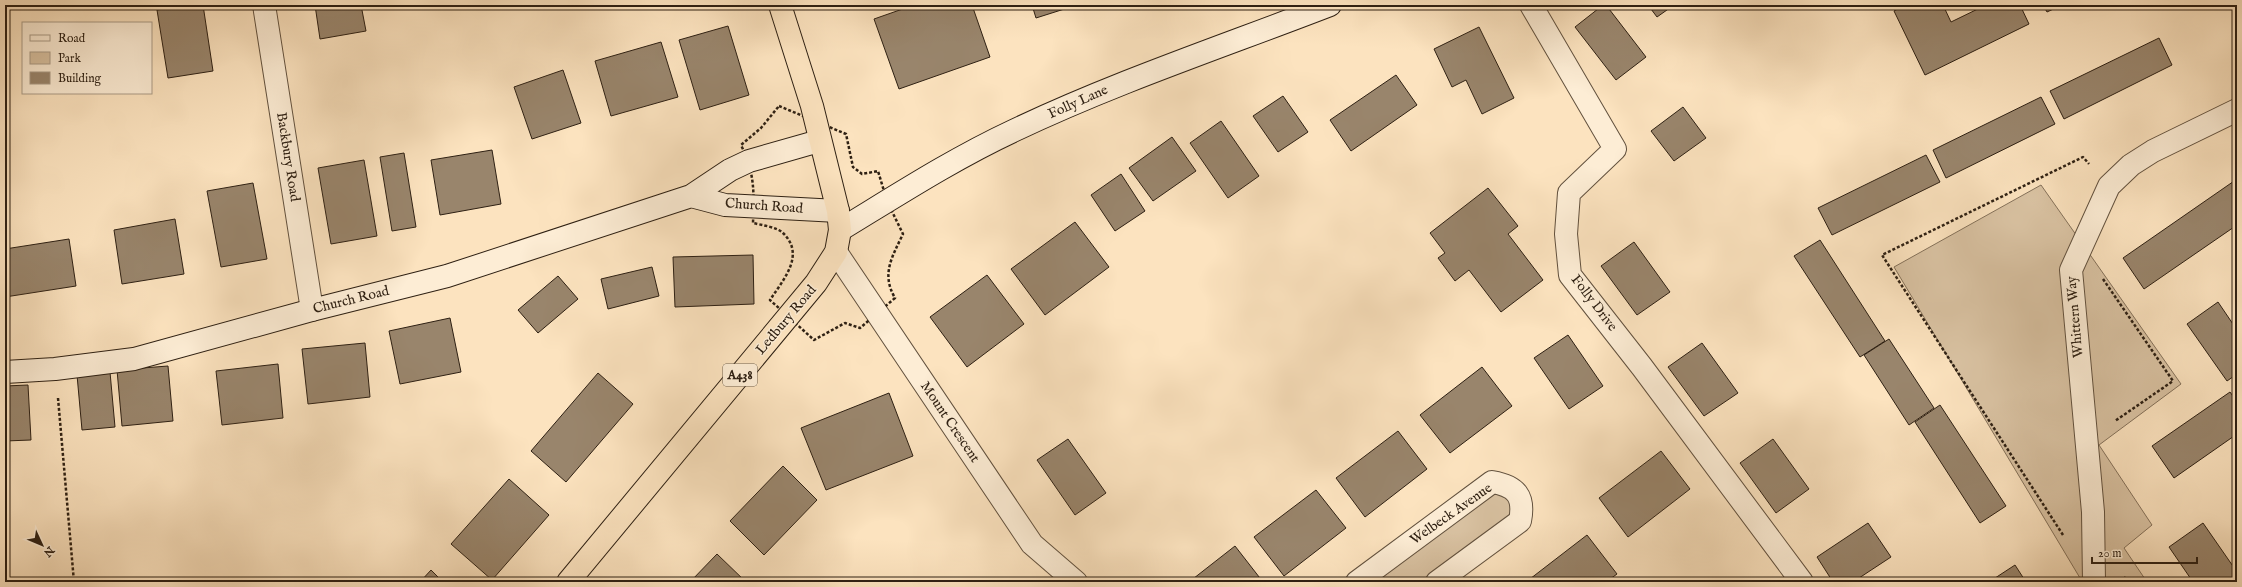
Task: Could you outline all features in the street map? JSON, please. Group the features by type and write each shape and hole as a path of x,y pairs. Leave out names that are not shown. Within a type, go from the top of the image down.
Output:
{"highway":[{"name":"Ledbury Road","path":"568,582 816,283 836,252 839,221 819,142 812,106 780,5"}],"street":[{"name":"Backbury Road","path":"264,5 312,310"},
{"name":"Folly Lane","path":"839,221 935,174 1012,131 1136,77 1330,5"},
{"name":"Folly Drive","path":"1532,5 1615,149 1569,193 1566,234 1570,275 1642,366 1802,582"},
{"name":"Whittern Way","path":"2094,582 2093,512 2070,270 2109,186 2130,165 2153,151 2237,110"},
{"name":"Church Road","path":"5,372 56,369 134,359 312,310 447,276 691,196 730,170 749,161 819,142"},
{"name":"Church Road","path":"691,196 725,205 839,221"},
{"name":"Mount Crescent","path":"836,252 1032,544 1076,582"},
{"name":"Welbeck Avenue","path":"1357,582 1492,482 1506,484 1516,492 1523,506 1520,521 1437,582"}],"path":[{"path":"2067,542 1882,255 2083,157 2109,186"},
{"path":"2081,247 2173,381 2087,440"},
{"path":"56,369 74,582"}],"green space":[{"path":"2041,185 2181,384 2099,445 2152,525 2124,548 2147,582 2075,582 2080,578 1894,267"},
{"path":"1492,482 1523,506 1437,582 1357,582"}],"building":[{"path":"186,5 203,5 213,71 168,78 157,10"},
{"path":"315,5 361,5 366,31 320,39"},
{"path":"914,5 972,5 990,57 899,89 874,19"},
{"path":"1032,5 1077,5 1036,18"},
{"path":"1603,5 1606,5 1646,57 1616,80 1575,27"},
{"path":"1648,5 1674,5 1657,17"},
{"path":"1905,5 1943,5 1951,22 1986,5 2020,5 2029,24 1925,75 1894,11"},
{"path":"2043,5 2062,5 2047,12"},
{"path":"728,26 749,95 700,110 679,40"},
{"path":"1479,27 1514,98 1482,114 1466,80 1452,87 1434,49"},
{"path":"2159,38 2172,65 2064,119 2050,91"},
{"path":"661,42 678,97 611,116 595,61"},
{"path":"563,70 581,123 532,139 514,87"},
{"path":"1396,75 1417,105 1351,151 1330,120"},
{"path":"1283,96 1308,132 1278,152 1253,116"},
{"path":"2041,97 2055,124 1946,178 1933,150"},
{"path":"1683,107 1706,138 1674,161 1651,131"},
{"path":"1221,121 1259,176 1228,198 1190,143"},
{"path":"1172,137 1196,171 1153,201 1129,168"},
{"path":"492,150 501,204 440,215 431,160"},
{"path":"404,153 416,227 392,231 380,157"},
{"path":"1926,155 1940,182 1832,235 1818,208"},
{"path":"364,160 377,236 331,244 318,168"},
{"path":"1121,174 1145,211 1115,231 1091,195"},
{"path":"2237,179 2237,225 2144,289 2123,258"},
{"path":"253,183 267,259 221,267 207,191"},
{"path":"1488,188 1518,226 1508,234 1543,280 1501,312 1469,270 1455,281 1438,258 1445,253 1430,233"},
{"path":"175,219 184,274 122,284 114,230"},
{"path":"1075,222 1109,267 1045,315 1011,269"},
{"path":"69,239 76,286 5,297 5,249"},
{"path":"1820,240 1885,341 1860,357 1794,256"},
{"path":"1634,242 1670,292 1637,315 1601,266"},
{"path":"753,255 754,304 675,307 673,257"},
{"path":"652,267 659,296 608,309 601,279"},
{"path":"987,275 1024,324 967,367 930,317"},
{"path":"558,276 578,299 538,333 518,310"},
{"path":"2218,302 2237,330 2237,374 2227,381 2187,324"},
{"path":"450,318 461,372 400,384 389,331"},
{"path":"1568,335 1603,386 1569,409 1534,358"},
{"path":"1889,339 1934,408 1909,425 1864,355"},
{"path":"365,343 370,397 308,404 302,349"},
{"path":"1702,343 1738,393 1704,416 1668,367"},
{"path":"278,364 283,418 222,425 216,371"},
{"path":"168,366 173,421 122,426 117,370"},
{"path":"1482,367 1512,406 1450,453 1420,415"},
{"path":"110,372 115,427 82,430 77,375"},
{"path":"598,373 633,404 566,482 531,451"},
{"path":"28,385 31,440 5,441 5,386"},
{"path":"2230,392 2237,402 2237,434 2174,478 2152,446"},
{"path":"889,393 913,456 826,490 801,428"},
{"path":"1940,405 2006,506 1980,523 1915,422"},
{"path":"1398,431 1427,469 1365,517 1336,478"},
{"path":"1068,439 1106,493 1075,515 1037,460"},
{"path":"1773,439 1809,489 1776,513 1740,463"},
{"path":"1661,451 1690,489 1628,537 1599,498"},
{"path":"783,466 817,500 764,555 730,521"},
{"path":"509,479 549,515 492,580 451,544"},
{"path":"1316,490 1346,528 1284,576 1254,537"},
{"path":"1868,523 1891,557 1853,582 1833,582 1817,557"},
{"path":"2203,523 2237,572 2237,582 2193,582 2169,547"},
{"path":"1587,535 1617,574 1606,582 1526,582"},
{"path":"1235,546 1263,582 1189,582"},
{"path":"717,554 746,582 690,582"},
{"path":"2015,565 2026,582 1989,582"},
{"path":"431,570 443,582 420,582"}]}
